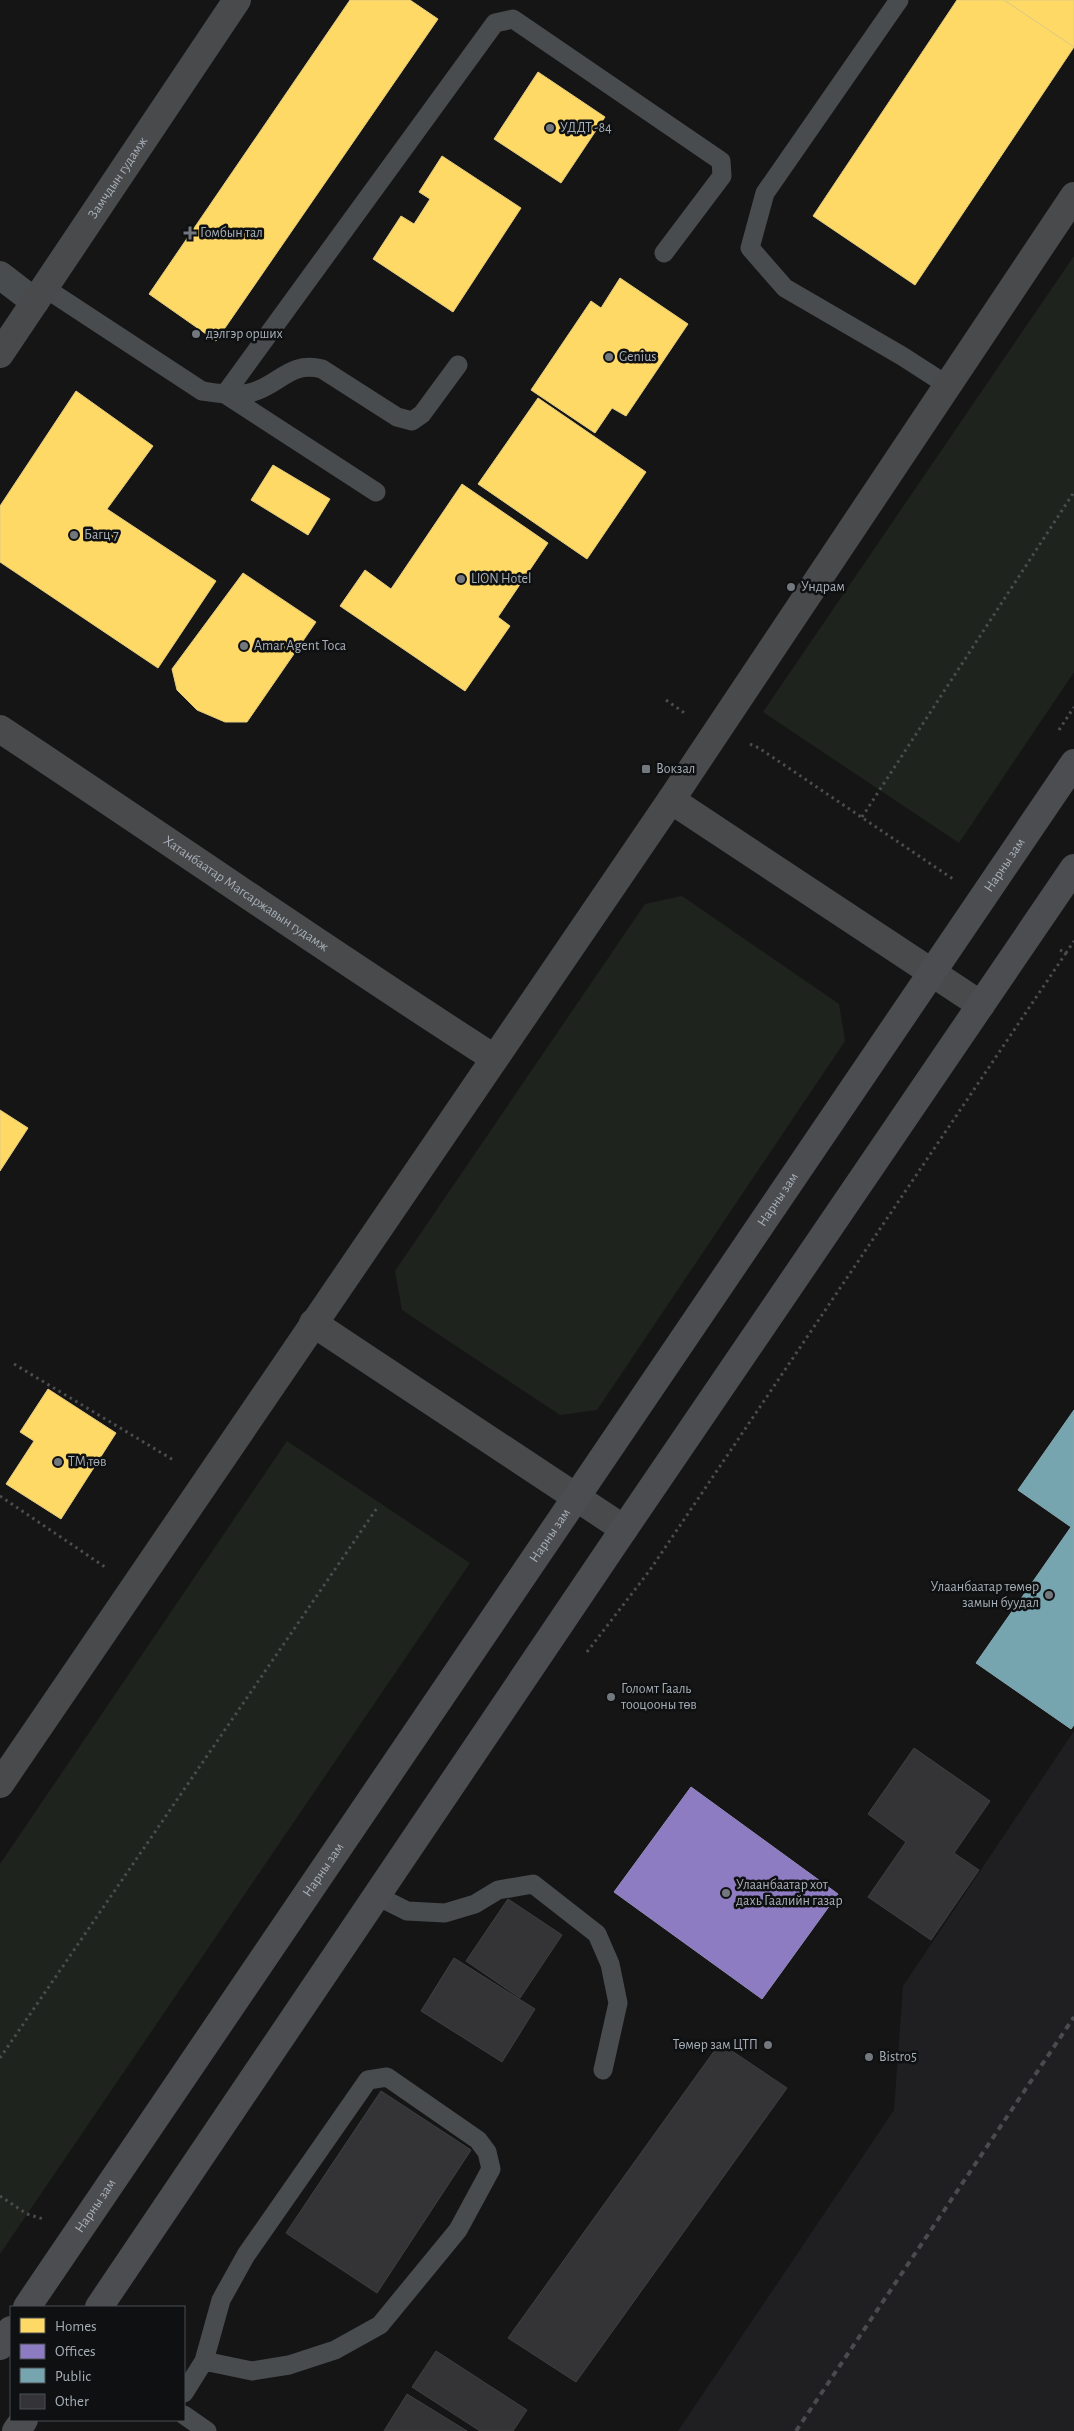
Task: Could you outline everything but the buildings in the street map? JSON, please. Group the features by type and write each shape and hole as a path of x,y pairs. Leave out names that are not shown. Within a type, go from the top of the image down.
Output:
{"main road":[{"name":"Нарны зам","path":"28,2306 577,1499 1074,762"},
{"path":"100,2306 624,1529 1074,868"},
{"path":"0,2346 10,2331"}],"street":[{"name":"Замчдын гудамж","path":"0,354 237,0"},
{"path":"0,1784 671,800 1074,196"},
{"path":"0,275 40,295"},
{"name":"Хатанбаатар Магсаржавын гудамж","path":"0,729 397,996 494,1058"},
{"path":"671,800 980,1005"},
{"path":"313,1323 624,1529"}],"lane":[{"path":"900,0 765,193 750,248 785,288 902,356 947,385"},
{"path":"225,394 495,23 513,19 721,161 722,176 664,252"},
{"path":"40,295 202,391 225,394 253,392 296,369 308,366 322,369 398,416 412,421 422,414 458,365"},
{"path":"225,394 376,492"},
{"path":"377,1896 407,1911 445,1913 475,1904 498,1890 532,1884 565,1908 597,1934 610,1964 618,2002 603,2070"},
{"path":"185,2391 204,2361 221,2300 246,2255 368,2080 387,2077 478,2140 487,2152 491,2169 458,2230 380,2325 335,2350 289,2365 252,2371 204,2361"},
{"path":"185,2416 207,2431"}],"path":[{"path":"862,817 1074,492"},
{"path":"759,748 956,882"},
{"path":"583,1658 650,1570 1066,953"},
{"path":"14,1364 176,1460"},
{"path":"0,1496 109,1570"},
{"path":"0,2058 377,1508"},
{"path":"0,2196 27,2214 79,2231"}],"shaded area":[{"path":"1074,256 1074,672 959,843 763,712"},
{"path":"682,896 839,1004 845,1041 597,1410 560,1415 402,1310 395,1271 645,904"},
{"path":"287,1441 470,1563 0,2254 0,1864"},
{"path":"1074,1731 1074,2431 678,2431 894,2110 903,1986"}],"railway":[{"path":"796,2431 1074,2017"}],"place":[{"name":"УДДТ -84","path":"550,128"},
{"name":"Гомбын тал","path":"190,233"},
{"name":"дэлгэр орших","path":"196,334"},
{"name":"Genius","path":"609,357"},
{"name":"Багц 7","path":"74,535"},
{"name":"LION Hotel","path":"461,579"},
{"name":"Ундрам","path":"791,587"},
{"name":"Amar Agent Toca","path":"244,646"},
{"name":"Вокзал","path":"646,769"},
{"name":"TM төв","path":"58,1462"},
{"name":"Улаанбаатар төмөр замын буудал","path":"1049,1595"},
{"name":"Голомт Гааль тооцооны төв","path":"611,1697"},
{"name":"Улаанбаатар хот дахь Гаалийн газар","path":"726,1893"},
{"name":"Төмөр зам ЦТП","path":"768,2045"},
{"name":"Bistro5","path":"869,2057"}]}
